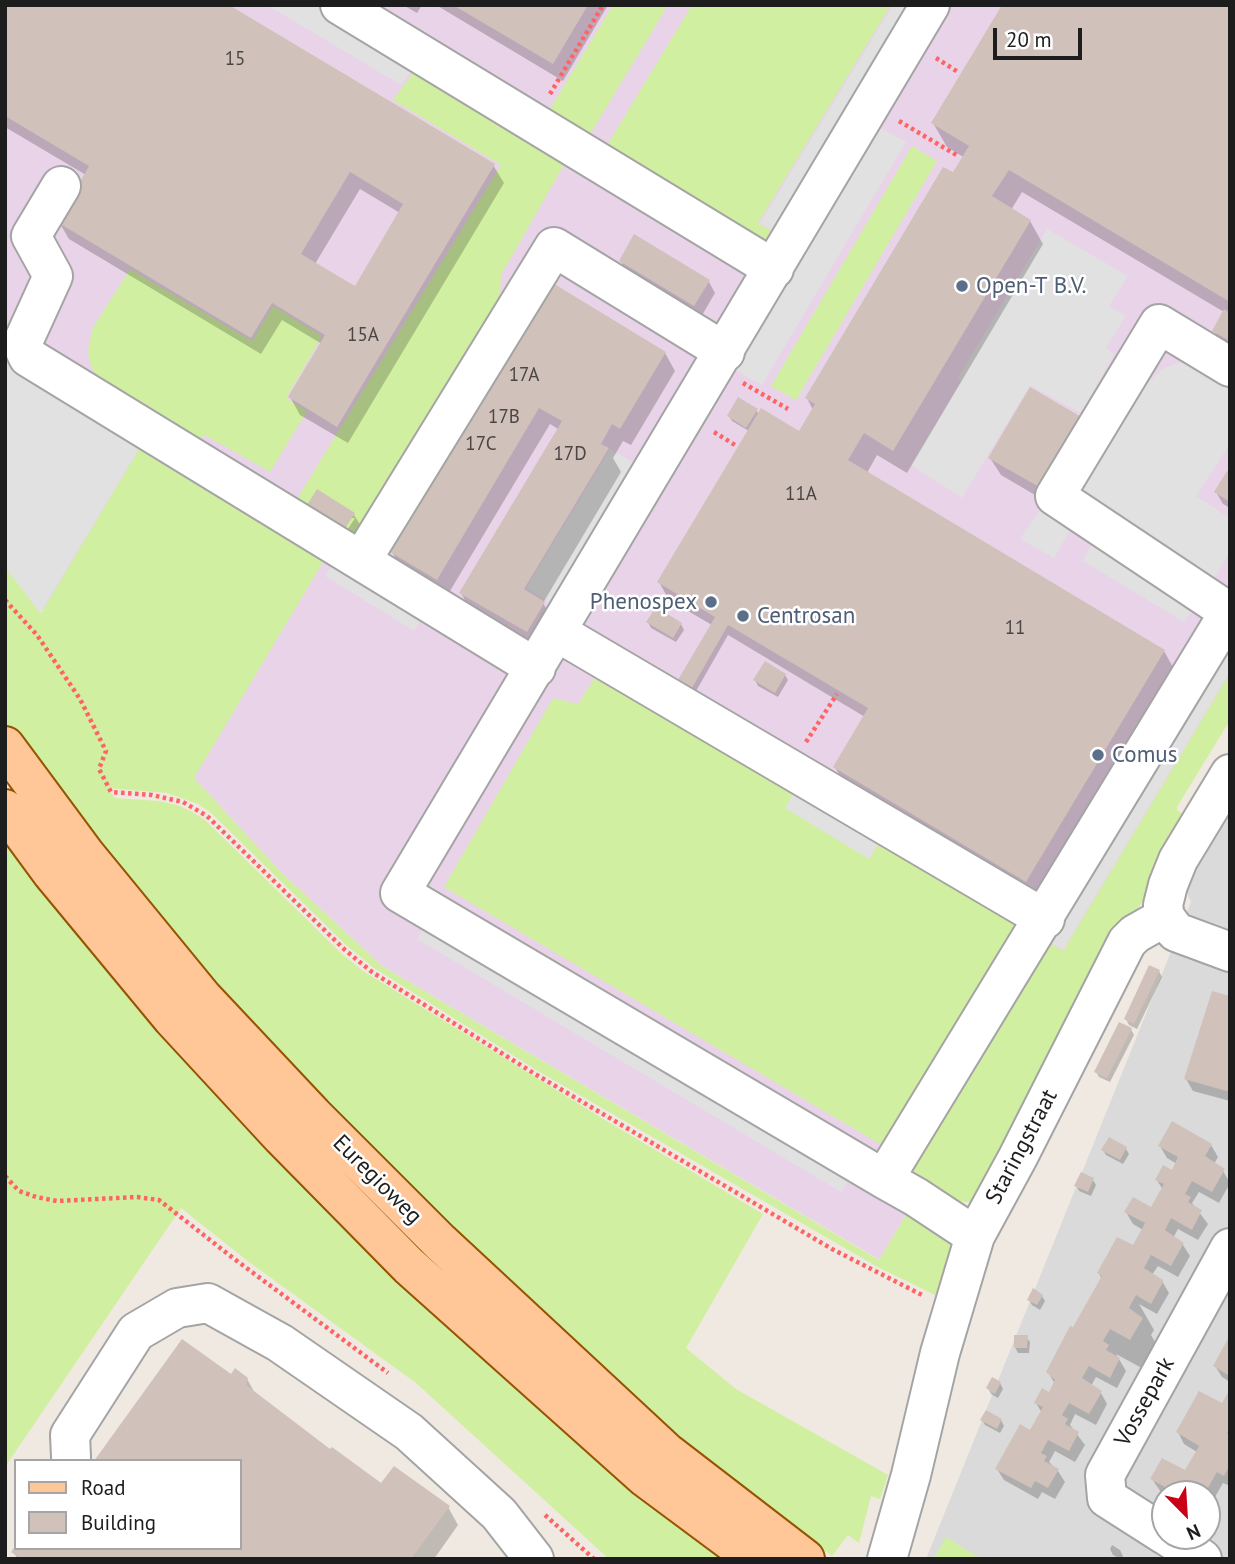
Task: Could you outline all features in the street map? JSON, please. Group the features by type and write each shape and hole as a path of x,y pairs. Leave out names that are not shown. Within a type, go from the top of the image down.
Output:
{"main road":[{"name":"Euregioweg","path":"5,746 85,854 203,998 323,1125 459,1261 666,1452 805,1559"},
{"name":"Euregioweg","path":"5,809 52,873 172,1018 282,1137 409,1266 646,1478 755,1559"}],"street":[{"path":"340,5 774,269"},
{"path":"930,5 400,893 916,1197 975,1236"},
{"path":"61,186 31,236 53,276 22,344 28,357 536,667"},
{"path":"361,561 554,247 720,359"},
{"path":"884,1179 1045,919 1229,611 1055,496 1159,324 1230,367"},
{"path":"558,632 1045,919"},
{"path":"1230,774 1178,860 1166,892 1165,916 1183,937 1230,952"},
{"name":"Staringstraat","path":"887,1559 975,1236 1127,942 1165,916"},
{"name":"Vossepark","path":"1151,1527 1107,1499 1105,1475 1230,1248"},
{"path":"71,1457 70,1435 136,1332 177,1308 208,1303 280,1343 409,1432 499,1514 534,1559"}],"path":[{"path":"533,122 604,5"},
{"path":"871,105 958,156"},
{"path":"720,359 788,409"},
{"path":"5,600 37,635 80,699 106,751 99,769 111,792 152,795 183,802 207,816 320,927 372,972 535,1074 832,1249 917,1292 952,1314"},
{"path":"788,769 837,694"}],"shaded area":[{"path":"5,5 1230,5 1230,712 910,1208 880,1260 382,966 281,872 5,567"},
{"path":"267,5 340,5 422,55 401,85"},
{"path":"893,5 930,5 863,118 906,142 762,385 719,361 790,241 760,223"},
{"path":"1047,229 1128,276 1109,306 1126,316 1106,348 1114,354 1081,413 1030,385 962,498 911,465 961,381 957,379"},
{"path":"5,356 145,439 40,613 5,567"},
{"path":"1200,362 1230,374 1230,444 1196,496 1230,518 1230,552 1204,596 1184,622 1083,561 1095,537 1074,524 1054,558 1020,539 1042,507 1078,494 1135,395 1146,384 1161,370 1177,363"},
{"path":"610,449 652,473 568,614 526,588"},
{"path":"342,549 431,603 414,631 325,576"},
{"path":"1230,611 1230,672 1063,950 1035,934"},
{"path":"1230,761 1230,1559 926,1559 1191,902 1171,856"},
{"path":"802,778 888,828 869,859 785,808"},
{"path":"433,913 853,1173 841,1192 417,939"}],"green space":[{"path":"613,5 668,5 589,136 548,112"},
{"path":"692,5 891,5 758,223 782,237 767,244 606,147"},
{"path":"418,66 570,154 501,275 500,294 492,312 355,534 297,499 501,165 393,100"},
{"path":"912,146 937,161 796,400 771,386"},
{"path":"130,269 252,341 273,306 322,336 286,398 307,411 270,472 205,435 197,441 99,378 91,367 88,352 92,329"},
{"path":"145,439 329,552 194,778 281,872 382,966 879,1260 910,1208 936,1227 960,1256 945,1300 876,1266 538,1071 374,968 346,945 210,812 198,804 167,793 107,788 115,798 160,801 180,806 205,820 341,953 363,971 763,1214 686,1348 736,1389 888,1475 880,1499 871,1496 859,1543 848,1535 832,1556 698,1457 277,1067 5,734 5,567 41,613"},
{"path":"1230,673 1230,720 1177,807 1183,814 1145,898 1099,966 980,1204 946,1199 919,1184 913,1173 914,1164 444,887 553,698 578,704 596,676 1063,951"},
{"path":"5,836 24,861 733,1559 609,1559 416,1383 249,1262 181,1208 5,1467"},
{"path":"946,1537 981,1559 934,1559"}],"building":[{"path":"5,5 229,5 495,164 337,427 288,397 325,335 272,303 251,338 57,222 89,166 5,116","holes":["350,172 403,204 355,286 301,254"]},
{"path":"453,5 588,5 553,64"},
{"path":"1002,5 1230,5 1230,302 1009,170 992,196 1031,220 893,451 864,433 848,460 1165,650 1026,882 833,767 868,708 728,625 692,688 678,680 715,617 657,582 761,408 799,431 815,404 805,398 943,167 953,172 969,146 931,123"},
{"path":"634,234 710,280 694,306 619,261"},
{"path":"551,282 666,352 620,429 612,424 601,444 609,448 524,589 545,602 527,632 459,593 562,421 539,408 437,580 390,552"},
{"path":"1224,309 1230,313 1230,341 1212,331"},
{"path":"1030,387 1083,418 1041,488 988,458"},
{"path":"738,397 758,409 746,428 727,416"},
{"path":"1227,471 1230,473 1230,502 1214,492"},
{"path":"317,489 355,513 343,532 305,508"},
{"path":"656,607 682,623 673,638 646,622"},
{"path":"765,661 786,674 775,693 753,680"},
{"path":"1149,965 1160,970 1134,1024 1124,1019"},
{"path":"1212,991 1230,996 1230,1092 1184,1079"},
{"path":"1119,1022 1132,1028 1107,1078 1094,1072"},
{"path":"1172,1121 1212,1144 1205,1156 1225,1169 1212,1192 1192,1181 1185,1194 1191,1197 1188,1202 1202,1210 1192,1230 1171,1218 1165,1230 1184,1243 1171,1266 1151,1255 1144,1268 1163,1280 1162,1284 1151,1304 1136,1295 1129,1308 1143,1318 1130,1340 1110,1329 1103,1341 1109,1345 1106,1350 1120,1358 1110,1378 1089,1366 1082,1378 1102,1391 1089,1414 1069,1403 1062,1415 1068,1419 1065,1424 1079,1432 1069,1451 1048,1440 1041,1453 1047,1456 1044,1461 1059,1469 1048,1488 1035,1481 1031,1488 995,1469 1020,1424 1030,1430 1043,1407 1034,1403 1042,1388 1049,1392 1055,1380 1046,1372 1070,1326 1073,1327 1102,1276 1097,1273 1117,1237 1133,1245 1145,1223 1124,1212 1133,1197 1151,1207 1164,1184 1155,1180 1163,1165 1172,1170 1178,1157 1158,1146"},
{"path":"1109,1137 1127,1147 1120,1160 1101,1150"},
{"path":"1081,1172 1094,1178 1088,1192 1074,1186"},
{"path":"1033,1288 1043,1295 1037,1305 1027,1300"},
{"path":"1014,1335 1028,1335 1027,1348 1014,1348"},
{"path":"1230,1335 1230,1376 1213,1366"},
{"path":"182,1339 231,1374 235,1368 248,1378 246,1385 330,1449 332,1447 381,1483 394,1466 450,1506 411,1559 21,1559 11,1552 14,1548 242,1550 242,1459 95,1459"},
{"path":"992,1377 1001,1382 995,1394 986,1388"},
{"path":"1230,1389 1230,1428 1227,1433 1230,1435 1230,1465 1224,1476 1217,1472 1212,1480 1150,1479 1162,1458 1185,1470 1199,1446 1176,1432 1199,1391 1222,1403"},
{"path":"986,1410 1002,1419 997,1429 980,1420"}],"place":[{"name":"Open-T B.V.","path":"962,286"},
{"name":"Phenospex","path":"711,602"},
{"name":"Centrosan","path":"743,616"},
{"name":"Comus","path":"1098,755"}]}
